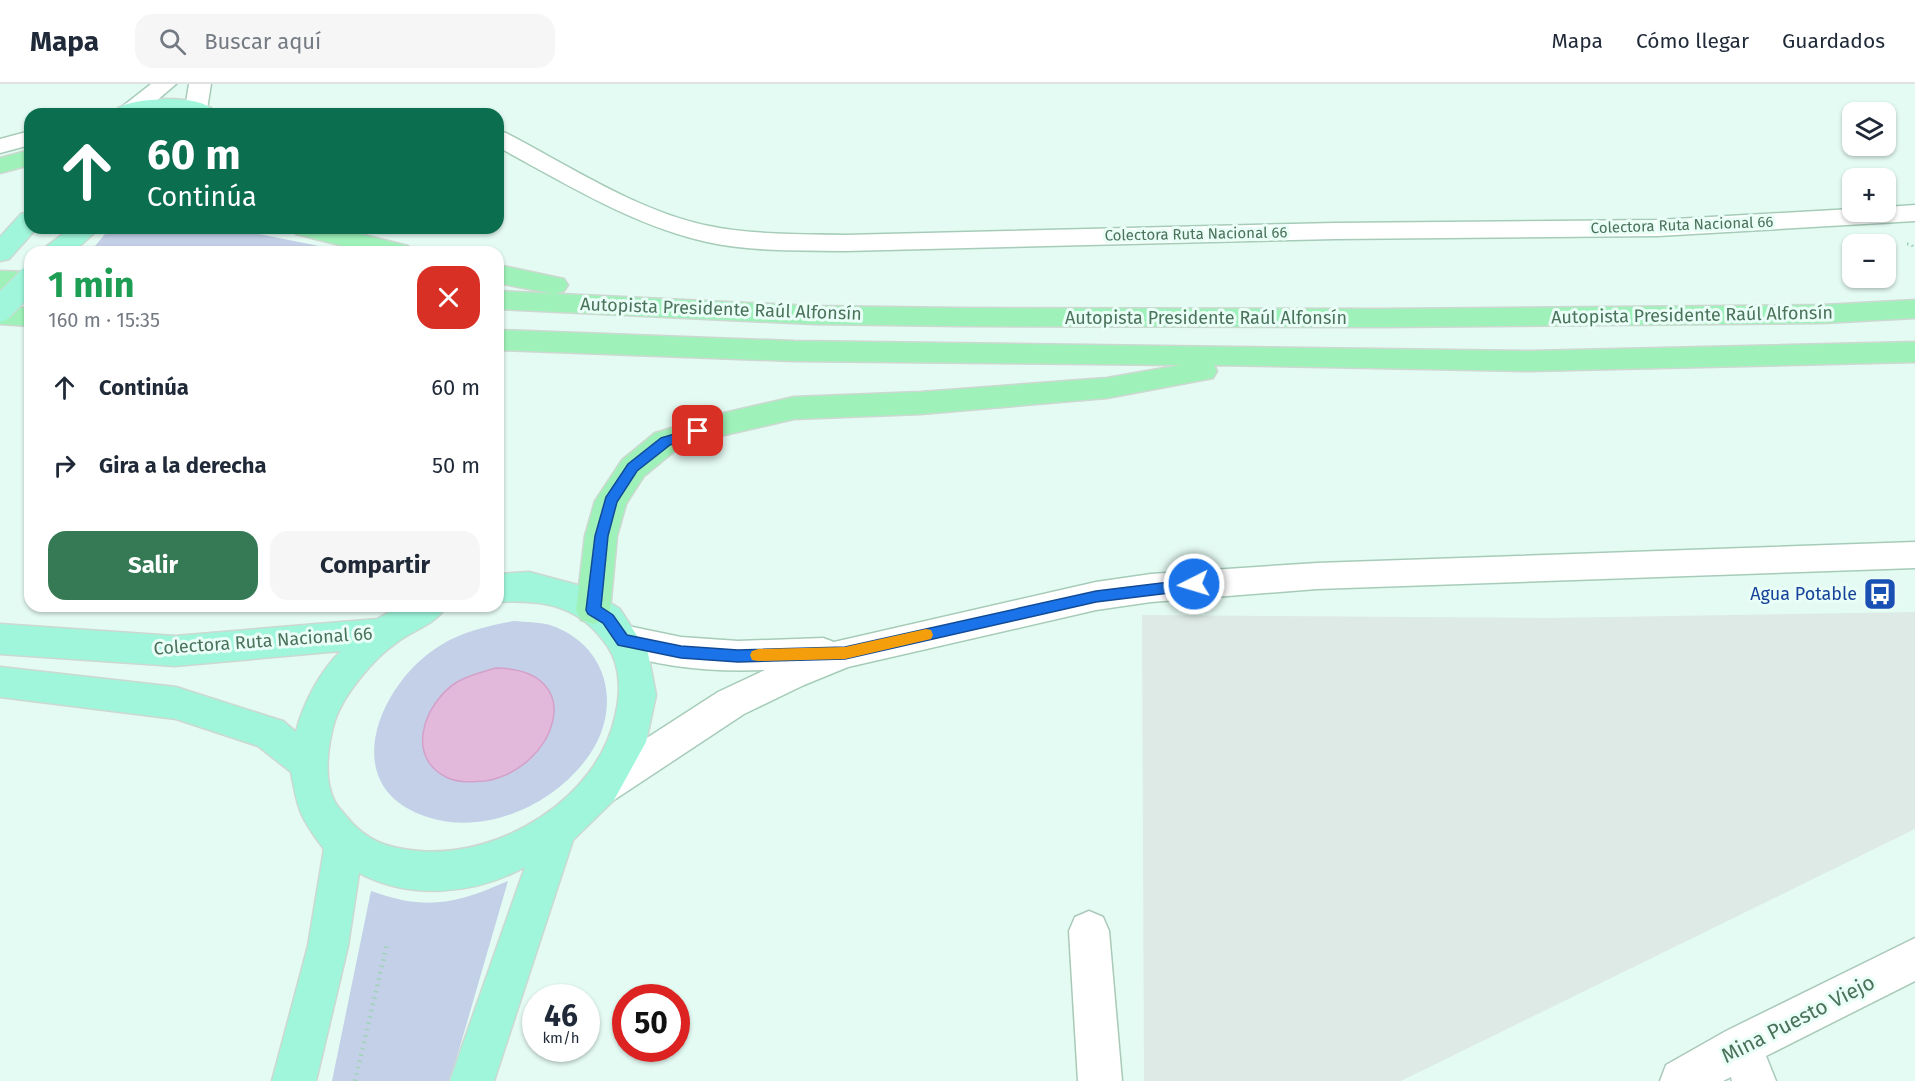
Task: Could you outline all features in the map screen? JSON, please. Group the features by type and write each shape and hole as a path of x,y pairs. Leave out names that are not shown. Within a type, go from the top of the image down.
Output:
{"highway":[{"path":"0,166 24,159"},
{"path":"328,234 376,246"},
{"path":"504,275 665,306"},
{"path":"0,280 24,280"},
{"name":"Autopista Presidente Raúl Alfonsín","path":"504,300 665,306 813,315 1347,318 1823,314 1915,309"},
{"path":"0,315 24,317"},
{"name":"Autopista Presidente Raúl Alfonsín","path":"504,340 794,351 1530,361 1915,352"},
{"path":"593,610 601,536 611,501 633,468 666,441 715,426 794,408 921,403 1107,388 1291,357"}],"main road":[{"path":"160,108 177,106 185,108"},
{"path":"63,246 79,234"},
{"path":"0,309 24,286"},
{"path":"419,612 383,633 344,671 318,716 308,763 316,808 344,844 388,867 443,872 470,868 503,858 558,829 601,788 628,741 638,695 631,652 608,619 573,597 529,586 504,588"},
{"name":"Colectora Ruta Nacional 66","path":"0,639 175,651 383,633"},
{"path":"0,682 176,703 270,733 308,763"},
{"path":"472,1081 558,829"},
{"path":"294,1081 328,946 344,844"}],"street":[{"path":"132,108 165,84"},
{"path":"200,84 201,108"},
{"path":"0,146 24,140"},
{"name":"Colectora Ruta Nacional 66","path":"504,141 643,212 691,230 763,242 844,243 1335,231 1658,228 1915,213"},
{"path":"601,788 731,703 792,674 845,653 1096,596 1151,588 1317,576 1915,555"},
{"path":"623,640 681,652 738,656 845,653"},
{"path":"1089,931 1100,1081"},
{"name":"Mina Puesto Viejo","path":"1682,1081 1747,1064 1915,958"}],"path":[{"path":"1911,244 1915,249"},
{"path":"356,1081 387,944"}],"shaded area":[{"path":"105,234 259,234 319,246 95,246"},
{"path":"1915,612 1915,829 1401,1081 1144,1081 1142,615 1547,618"},
{"path":"514,621 550,625 569,634 585,646 596,661 604,678 607,697 606,716 600,735 590,754 575,773 536,803 514,813 490,820 466,823 442,821 419,814 394,798 379,778 374,755 377,730 387,704 401,681 420,661 441,645 467,633"},
{"path":"496,668 526,673 545,685 553,702 553,721 545,741 530,759 510,773 485,781 471,782 448,778 434,769 426,758 423,744 428,716 445,691 457,682"},
{"path":"508,881 450,1081 332,1081 371,891 409,901 441,902 472,895"}],"slow traffic":[{"path":"758,655 845,653 926,635"}],"place":[{"name":"Agua Potable","path":"1880,594"}],"route":[{"path":"698,431 666,441 633,468 611,501 601,536 593,610 608,619 623,640 681,652 738,656 845,653 1096,596 1194,584"}]}
